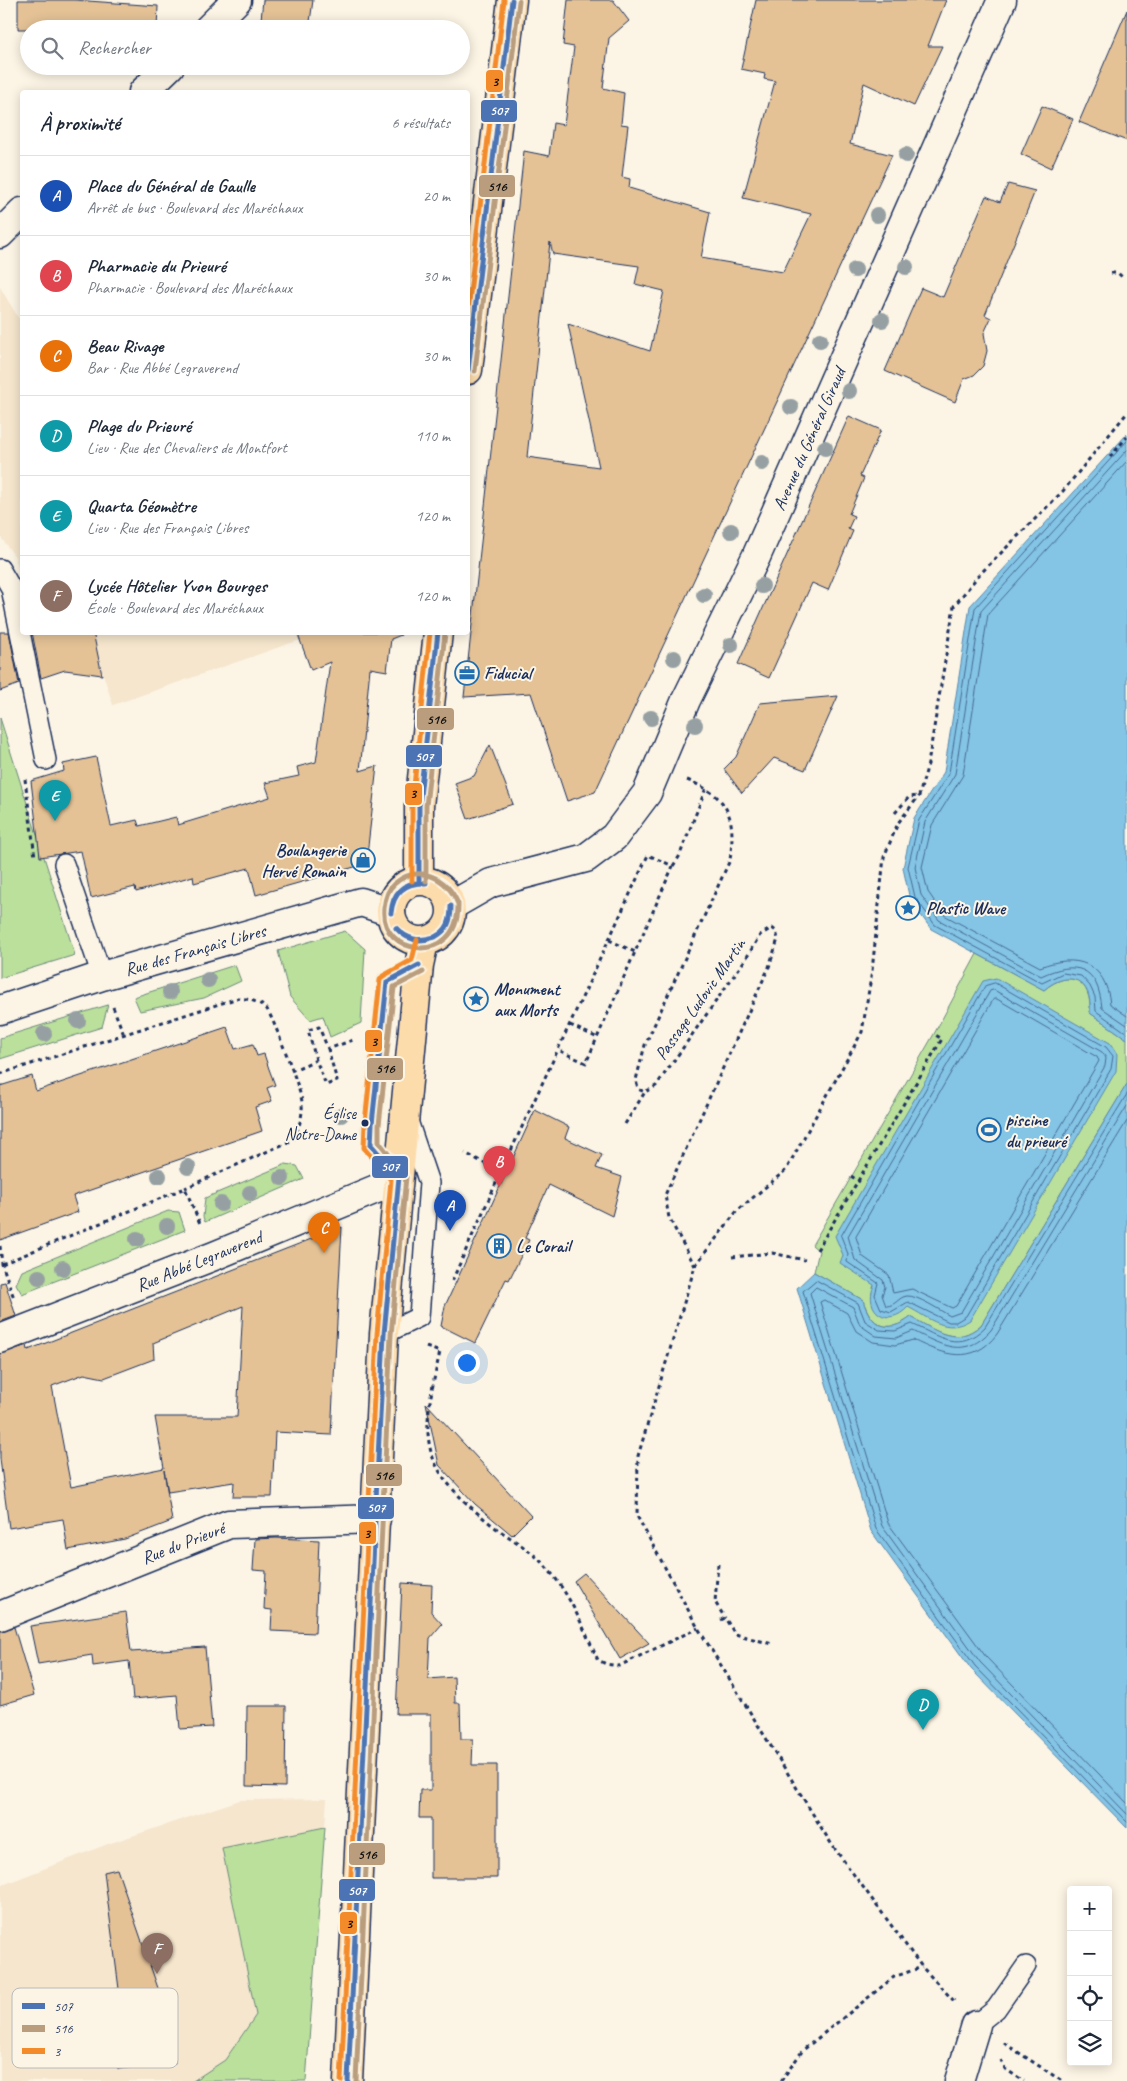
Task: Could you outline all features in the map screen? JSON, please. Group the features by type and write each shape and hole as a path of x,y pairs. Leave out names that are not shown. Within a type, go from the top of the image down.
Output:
{"main road":[{"path":"470,353 512,0"},
{"path":"419,881 419,806 438,635"},
{"path":"348,2081 384,1334 422,953 445,929 451,916 451,906 443,890 428,882 419,881 402,888 392,903 391,912 398,931 422,953"}],"street":[{"path":"217,20 237,0"},
{"name":"Avenue du Général Giraud","path":"451,906 490,883 586,858 614,837 647,793 686,700 760,548 1002,0"},
{"path":"145,90 161,75"},
{"path":"0,234 20,214"},
{"name":"Rue des Français Libres","path":"0,1010 102,976 361,902 391,912"},
{"name":"Rue Abbé Legraverend","path":"0,1339 214,1256 398,1179"},
{"name":"Rue du Prieuré","path":"0,1615 230,1524 376,1520"},
{"path":"959,2081 976,2025"}],"lane":[{"path":"0,569 11,588 20,632"},
{"path":"21,635 46,760"},
{"path":"64,864 102,976"},
{"path":"398,1179 371,1145 387,982 422,953"},
{"path":"384,1334 419,1317 429,1183 406,1115"},
{"path":"976,2025 996,2009 1026,1966"}],"path":[{"path":"1111,273 1118,273 1123,278"},
{"path":"1062,2081 976,2025 922,1967 832,1845 698,1628 637,1516 638,1456 695,1266 736,1211 786,1170 862,1032 872,971 884,857 898,823 919,796 928,764 954,606 978,576 1063,491 1127,413"},
{"path":"1110,457 1127,437"},
{"path":"46,760 24,770 36,871 64,864"},
{"name":"Passage Ludovic Martin","path":"685,779 706,788 728,808 734,836 730,860 645,1044 636,1080 638,1089 645,1092 656,1086 747,957 760,935 772,928 776,931 778,940 769,967 665,1195 668,1218 695,1266"},
{"path":"558,1050 586,1063 673,866 679,857 706,788"},
{"path":"895,813 909,797 919,796"},
{"path":"448,1290 648,855 673,866"},
{"path":"609,940 635,952"},
{"path":"0,1074 238,998 252,1000 267,1009 302,1100 301,1122 293,1140 185,1188 2,1264"},
{"path":"570,1025 598,1038"},
{"path":"320,1027 337,1081 326,1085 316,1060 308,1030 320,1027"},
{"path":"817,1250 860,1182 942,1039 934,1034"},
{"path":"328,1050 350,1042"},
{"path":"291,1071 316,1060"},
{"path":"625,1124 645,1092"},
{"path":"465,1153 501,1172"},
{"path":"851,1176 860,1182"},
{"path":"185,1188 198,1218"},
{"path":"0,1246 2,1264 25,1329"},
{"path":"732,1256 772,1253 805,1260"},
{"path":"430,1348 432,1340"},
{"path":"437,1367 427,1411 430,1452 436,1469 454,1491 492,1525 545,1565 569,1599 598,1660 606,1664 619,1666 698,1628"},
{"path":"718,1564 714,1602 723,1619 735,1634 772,1644"},
{"path":"781,2081 803,2050 894,1977 922,1967"},
{"path":"1000,2059 1005,2069 1024,2081"}],"shaded area":[{"path":"0,287 20,321 20,573 15,557 0,536"},
{"path":"91,635 314,635 113,705"},
{"path":"327,1799 306,2081 0,2081 0,1886 108,1844 240,1800"}],"green space":[{"path":"0,718 75,955 0,978"},
{"path":"345,931 365,949 361,1023 330,1037 323,1016 310,1020 290,997 278,951"},
{"name":"piscine du prieuré","path":"977,954 1044,990 1062,980 1071,979 1083,985 1090,1002 1090,1013 1127,1039 1127,1084 981,1325 972,1332 954,1336 938,1331 911,1317 895,1326 881,1325 871,1316 863,1300 814,1272 819,1251 812,1245 934,1034"},
{"path":"235,965 241,981 204,998 140,1011 134,997"},
{"path":"108,1005 102,1027 0,1059 0,1038"},
{"path":"286,1164 297,1166 304,1179 205,1222 203,1217 205,1198"},
{"path":"168,1211 179,1212 185,1230 22,1294 16,1284 22,1271"},
{"path":"325,1827 306,2081 193,2081 225,2060 256,2015 222,1848"}],"water":[{"path":"1127,434 1127,1039 1090,1013 1088,992 1078,981 1062,980 1053,983 1044,990 931,929 910,900 903,868 914,818 944,772 970,606"},
{"name":"piscine du prieuré","path":"996,978 1110,1043 1117,1054 1116,1071 970,1320 954,1326 946,1325 931,1320 908,1307 900,1313 886,1317 879,1314 872,1302 871,1294 874,1285 840,1263 843,1255 835,1236 983,981"},
{"path":"1127,1084 1127,1828 971,1669 871,1531 797,1288 814,1272 863,1300 870,1316 881,1325 895,1326 911,1317 938,1331 954,1336 972,1332 981,1325"}],"building":[{"path":"18,0 74,0 158,6 157,20 20,20 20,29 18,29"},
{"path":"263,0 313,0 310,20 261,20"},
{"path":"568,0 613,0 629,21 609,38 603,88 624,93 621,124 628,125 622,177 630,179 629,188 710,212 701,258 783,272 811,214 743,198 775,81 764,79 765,74 741,69 756,0 946,0 928,46 942,46 914,106 864,83 850,144 892,155 595,792 567,801 531,693 464,697 524,151 549,156 553,123 564,125 574,47 563,45","holes":["550,242 553,254 639,266 635,284 664,291 650,351 568,324 599,467 527,457"]},
{"path":"1127,10 1127,141 1079,122"},
{"path":"1042,106 1073,119 1051,168 1021,154"},
{"path":"1008,184 1035,191 985,315 991,318 984,333 987,351 983,366 974,375 964,379 955,402 885,371 921,288 943,297 986,196 1000,202"},
{"path":"849,416 881,430 860,476 864,478 849,514 854,516 848,529 853,531 828,590 812,583 769,678 738,664"},
{"path":"0,632 9,632 19,684 0,691"},
{"path":"33,635 94,635 102,675 65,670 41,678"},
{"path":"298,635 401,635 391,639 387,671 370,668 360,771 377,766 367,855 358,866 256,895 249,868 194,883 193,876 136,892 135,887 91,898 81,851 40,857 31,781 64,771 63,764 96,757 111,826 137,820 139,826 176,817 178,825 270,797 265,783 299,776 297,767 316,762 330,662 311,670"},
{"path":"838,696 805,770 774,758 742,793 724,769 736,757 760,703"},
{"path":"490,745 513,804 468,819 455,783 474,776"},
{"name":"Église Notre-Dame","path":"227,1027 235,1049 253,1044 257,1056 264,1054 275,1085 267,1088 272,1101 255,1107 262,1131 73,1196 78,1212 0,1240 0,1086 32,1076 36,1091"},
{"path":"535,1110 569,1127 565,1138 602,1155 596,1168 622,1177 612,1216 549,1185 525,1238 529,1240 509,1280 506,1279 475,1343 441,1326 445,1306"},
{"path":"342,1227 331,1435 275,1432 272,1497 233,1497 234,1482 168,1492 164,1470 172,1521 125,1539 68,1550 63,1519 9,1528 0,1459 0,1354 27,1345 28,1350","holes":["243,1306 237,1417 155,1417 164,1468 71,1487 52,1386 84,1374 104,1378 154,1359 153,1343"]},
{"path":"5,1282 16,1316 0,1322 0,1283"},
{"path":"426,1403 531,1516 512,1535 475,1504 439,1465"},
{"path":"255,1539 319,1540 315,1633 271,1631 272,1610 264,1609 266,1571 253,1570"},
{"path":"584,1573 649,1643 620,1659 574,1581"},
{"path":"402,1583 432,1585 431,1612 442,1624 430,1638 428,1679 454,1677 455,1703 460,1703 461,1739 473,1739 472,1765 497,1765 497,1878 431,1878 431,1818 419,1818 420,1790 431,1790 431,1714 396,1714"},
{"path":"126,1612 131,1652 205,1647 212,1727 180,1729 177,1695 133,1699 129,1661 93,1666 92,1655 38,1664 30,1626"},
{"path":"14,1627 34,1695 0,1705 0,1631"},
{"path":"247,1706 286,1706 285,1787 246,1786"},
{"path":"117,1869 158,1988 119,1988 104,1872"}],"transit line":[{"name":"3","path":"470,294 504,0"},
{"name":"507","path":"470,353 512,0"},
{"name":"516","path":"475,371 519,1"},
{"name":"3","path":"412,881 412,805 430,635"},
{"name":"507","path":"419,881 419,806 438,635"},
{"name":"516","path":"426,881 426,806 445,635"},
{"name":"516","path":"458,904 447,887 439,880 431,876 413,874 394,884 388,892 384,908 386,924 393,937 405,945 419,948 433,946 446,939 455,925 458,906"},
{"name":"507","path":"391,913 394,899 401,889 412,884 426,883"},
{"name":"507","path":"391,913 394,900 401,890 412,884 426,883"},
{"name":"507","path":"435,937 446,928 451,906"},
{"name":"507","path":"396,928 404,935 414,939 435,937"},
{"name":"507","path":"396,928 404,935 413,939 424,940 435,937"},
{"name":"3","path":"341,2081 377,1334 391,1180 364,1148 365,1123 380,980 383,976 412,960 417,940"},
{"name":"507","path":"348,2081 384,1334 399,1177 371,1145 372,1124 387,982 419,965"},
{"name":"516","path":"356,2081 391,1335 406,1177 379,1142 379,1125 394,987 423,972"}],"place":[{"name":"Fiducial","path":"467,673"},
{"name":"Quarta Géomètre","path":"55,821"},
{"name":"Boulangerie Hervé Romain","path":"363,860"},
{"name":"Plastic Wave","path":"908,908"},
{"name":"Monument aux Morts","path":"476,999"},
{"name":"Église Notre-Dame","path":"365,1123"},
{"name":"piscine du prieuré","path":"989,1130"},
{"name":"Pharmacie du Prieuré","path":"499,1187"},
{"name":"Place du Général de Gaulle","path":"450,1231"},
{"name":"Le Corail","path":"499,1246"},
{"name":"Beau Rivage","path":"324,1253"},
{"name":"Plage du Prieuré","path":"923,1730"},
{"name":"Lycée Hôtelier Yvon Bourges","path":"157,1974"}]}
